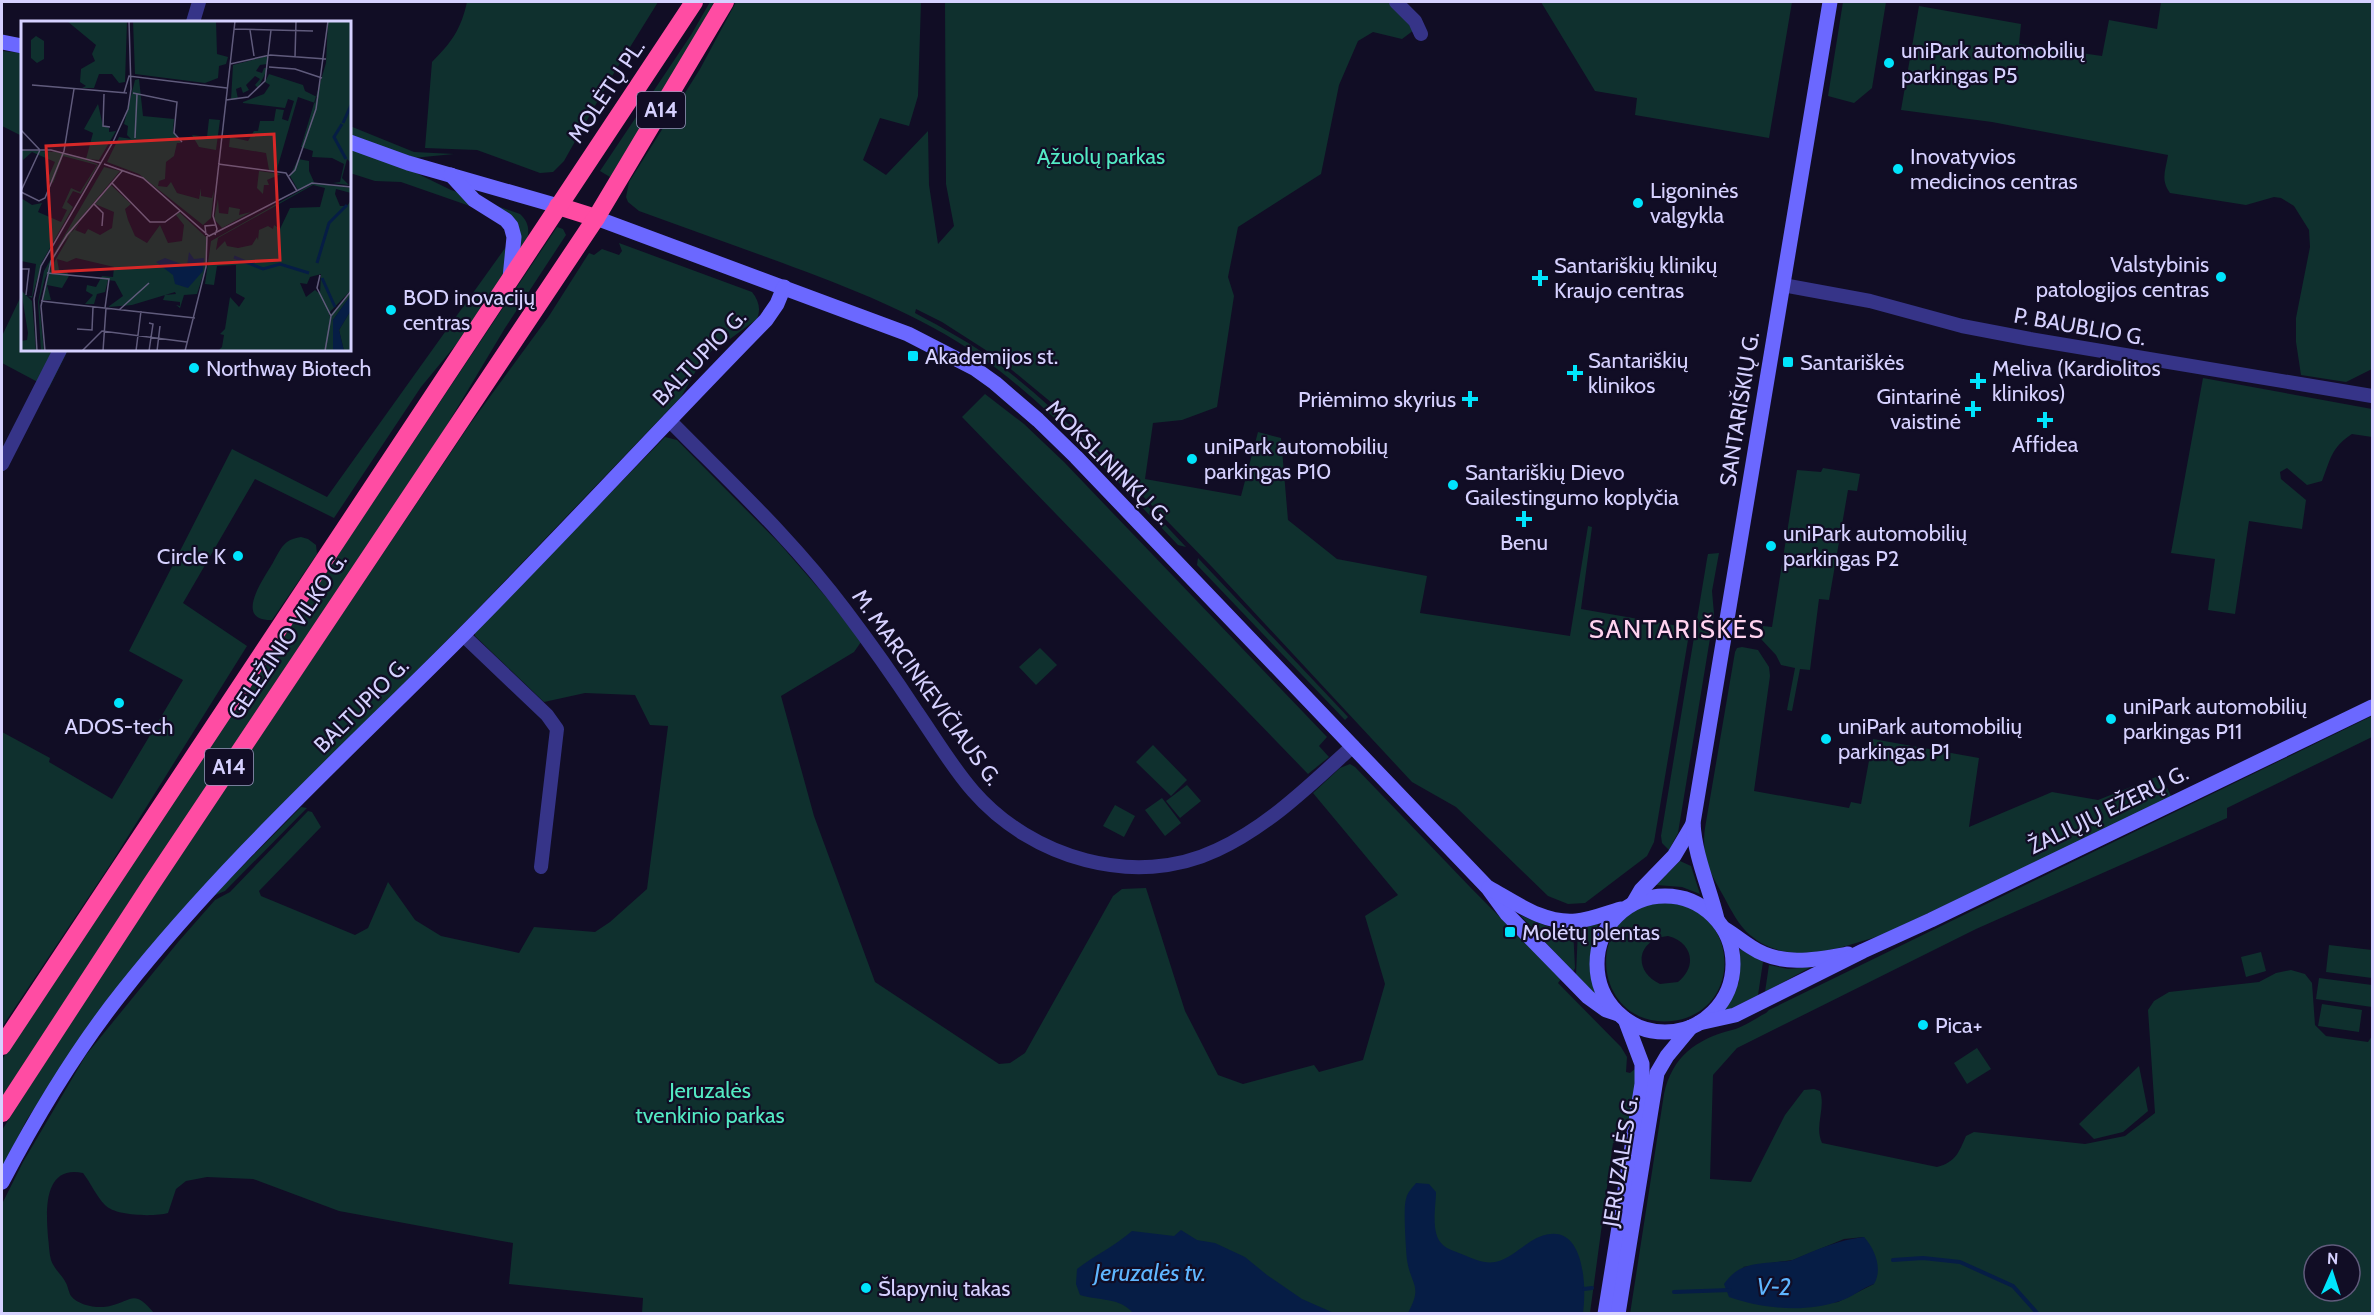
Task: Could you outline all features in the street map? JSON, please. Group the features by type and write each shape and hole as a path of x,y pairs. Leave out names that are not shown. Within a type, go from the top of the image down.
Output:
{"highway":[{"name":"MOLĖTŲ PL.","path":"558,206 694,2"},
{"name":"A14","path":"596,218 725,2"},
{"path":"558,206 596,218"},
{"name":"GELEŽINIO VILKO G.","path":"2,1046 558,206"},
{"name":"GELEŽINIO VILKO G.","path":"2,1113 150,886 596,218"}],"main road":[{"name":"SANTARIŠKIŲ G.","path":"1720,924 1700,865 1694,841 1693,823 1830,2"},
{"path":"2,42 21,46"},
{"path":"351,142 450,175 558,206"},
{"path":"450,175 474,200 506,220 511,226 514,237 510,278"},
{"name":"MOKSLININKŲ G.","path":"596,218 917,338 954,356 995,383 1076,457 1488,888 1507,914 1588,997 1606,1010 1622,1017"},
{"name":"BALTUPIO G.","path":"2,1182 45,1104 75,1058 144,966 241,858 463,635 766,320 777,304 784,287"},
{"name":"ŽALIŲJŲ EŽERŲ G.","path":"1695,1025 1735,1015 1863,951 2373,707"},
{"name":"SANTARIŠKIŲ G.","path":"1630,905 1641,890 1674,856 1693,823"},
{"name":"MOKSLININKŲ G.","path":"1488,888 1535,913 1559,920 1575,921 1591,918 1630,905"},
{"path":"1663,895 1678,896 1706,909 1720,924 1730,942 1733,957 1731,980 1722,1002 1712,1013 1695,1025 1677,1031 1650,1030 1622,1017 1608,1002 1597,975 1596,959 1599,944 1613,918 1630,905 1663,895"},
{"name":"ŽALIŲJŲ EŽERŲ G.","path":"1720,924 1752,948 1781,960 1806,961 1863,951"},
{"name":"JERUZALĖS G.","path":"1605,1314 1631,1162 1643,1073 1639,1054 1622,1017"},
{"name":"JERUZALĖS G.","path":"1618,1314 1657,1073 1667,1056 1695,1025"}],"street":[{"path":"193,21 199,2"},
{"path":"1396,2 1415,21 1421,34"},
{"name":"P. BAUBLIO G.","path":"1783,285 1870,301 1962,327 2020,338 2373,396"},
{"path":"2,464 59,351"},
{"name":"M. MARCINKEVIČIAUS G.","path":"669,420 810,564 871,645 973,791 1000,817 1021,833 1040,843 1086,861 1110,865 1157,865 1198,857 1216,851 1255,828 1303,791 1353,747"},
{"path":"463,635 547,715 557,729 541,867"}],"green space":[{"path":"467,2 658,2 609,81 564,161 553,172 540,173 477,150 425,148 432,62 455,35"},
{"path":"710,2 714,2 680,64 610,177 600,171 691,35"},
{"name":"Ąžuolų parkas","path":"736,2 921,2 918,96 909,126 880,118 863,160 886,175 928,131 929,185 938,244 954,226 946,184 945,2 1389,2 1414,30 1402,39 1373,32 1358,41 1339,85 1321,174 1238,227 1228,277 1234,296 1217,407 1182,420 1153,423 1145,479 1241,496 1258,432 1281,438 1288,520 1337,559 1427,576 1420,613 1570,636 1588,526 1592,527 1581,609 1690,628 1654,842 1647,856 1585,903 1568,904 1548,896 1456,807 1412,782 1213,568 1052,403 995,356 942,322 916,309 915,313 987,356 1048,405 1072,427 1186,547 1178,545 1084,446 1034,400 981,357 957,342 909,315 858,292 639,211 628,202 626,197 629,182 700,69"},
{"path":"1541,2 1792,2 1769,138 1635,115 1637,98 1595,91"},
{"path":"1843,2 1886,2 1872,88 1854,103 1828,96"},
{"path":"2161,2 2372,2 2372,369 2346,382 2301,375 2296,342 2296,318 2310,247 2309,230 2294,206 2281,198 2274,197 2246,205 2170,193 2164,179 2168,155 1992,122 1901,110 1919,6 2021,24 2019,44 2102,56 2109,20 2157,29"},
{"path":"2,51 21,53 21,136 2,126"},
{"path":"351,126 414,152 454,154 413,158 351,136"},
{"path":"351,149 408,169 451,190 520,214 528,227 526,242 468,330 421,387 334,518 255,479 183,603 247,646 112,862 2,1027 2,732 50,758 49,762 112,799 183,680 129,651 232,449 327,497 518,230 516,222 401,182 375,181 351,173"},
{"path":"557,227 563,229 566,235 505,328 441,435 2,1097 2,1060 11,1044"},
{"path":"619,243 752,292 759,305 757,319 730,339 727,334 701,362 681,397 474,613 295,793 71,1053 26,1121 2,1169 2,1130 106,967 470,424 549,316 589,253 594,255 602,249 619,255 622,251"},
{"path":"21,296 21,351 68,351 49,388 2,363 2,336"},
{"path":"2203,378 2372,409 2372,437 2352,434 2345,439 2332,454 2322,481 2307,485 2287,468 2280,472 2281,479 2306,500 2302,529 2249,521 2235,614 2208,610 2215,559 2171,553"},
{"path":"985,394 1024,424 1064,462 1327,737 1319,746 1329,757 1308,774 962,417"},
{"name":"Jeruzalės tvenkinio parkas","path":"665,437 677,440 780,544 827,598 861,642 854,652 781,696 814,816 875,982 999,1064 1010,1063 1025,1053 1113,896 1122,889 1146,888 1185,1011 1218,1075 1243,1084 1314,1065 1319,1072 1363,1060 1385,984 1365,916 1398,895 1313,793 1340,768 1350,764 1561,979 1558,983 1621,1047 1627,1057 1626,1072 1630,1073 1635,1069 1635,1098 1630,1117 1620,1143 1613,1143 1590,1313 642,1313 643,1298 509,1284 513,1243 339,1211 253,1179 207,1177 186,1181 176,1189 168,1213 145,1215 126,1213 110,1209 105,1205 83,1173 70,1172 60,1176 54,1183 50,1192 47,1215 51,1260 66,1283 71,1296 89,1306 100,1307 133,1298 142,1301 154,1313 2,1313 2,1204 23,1162 86,1055 215,900 230,892 308,811 312,812 321,827 259,891 261,896 355,935 368,928 388,882 415,920 441,936 519,953 534,927 595,932 610,922 647,889 668,726 650,725 635,695 585,693 544,702 475,636 475,632"},
{"path":"1823,468 1860,474 1857,491 1848,490 1829,600 1819,599 1810,670 1800,669 1792,711 1787,710 1795,668 1781,665 1776,655 1761,639 1763,626 1772,627 1797,470 1821,472"},
{"path":"301,537 316,545 317,554 272,620 261,619 255,614 253,607 257,590 282,547 290,540"},
{"path":"1719,553 1712,591 1714,614 1678,833 1669,850 1662,843 1661,836 1707,559 1708,554"},
{"path":"1198,558 1348,717 1345,720 1197,565"},
{"path":"1040,648 1057,665 1036,685 1019,667"},
{"path":"1737,648 1758,650 1769,667 1770,676 1754,791 1849,808 1851,802 1861,804 1873,739 1979,758 1969,827 2052,792 2098,800 2161,775 2172,798 1882,935 1815,952 1781,951 1765,945 1750,935 1739,922 1711,872 1704,848 1705,828 1735,652"},
{"path":"2372,716 2372,737 2227,808 2227,818 1976,929 1737,1048 1713,1075 1710,1179 1751,1182 1785,1115 1804,1090 1820,1091 1822,1104 1819,1130 1822,1143 1937,1167 1953,1159 1966,1136 1974,1132 2085,1144 2125,1136 2155,1113 2148,1010 2154,1001 2169,992 2259,982 2276,973 2291,970 2305,974 2312,983 2315,1025 2326,1036 2368,1042 2372,1036 2372,1313 1630,1314 1664,1094 1668,1081 1680,1060 1697,1044 1741,1027","holes":["1864,1237 1874,1284 1838,1302 1793,1308 1743,1267 1793,1260 1844,1239"]},
{"path":"1153,745 1187,780 1171,796 1136,762"},
{"path":"1187,785 1201,801 1180,818 1166,801"},
{"path":"1162,798 1181,823 1165,836 1145,810"},
{"path":"1115,805 1135,816 1124,837 1103,826"},
{"path":"301,807 307,808 225,891 213,896"},
{"path":"1680,861 1691,866 1700,894 1682,887 1656,885"},
{"path":"1663,902 1689,908 1708,921 1720,939 1724,960 1722,981 1712,1000 1696,1014 1672,1021 1645,1019 1625,1007 1612,990 1606,968 1608,946 1618,926 1636,910","holes":["1668,936 1682,943 1690,955 1688,969 1678,982 1660,984 1645,971 1642,964 1644,949 1658,938"]},
{"path":"1520,915 1549,927 1573,928 1575,968 1573,972"},
{"path":"1598,924 1591,959 1596,995 1576,975 1578,929"},
{"path":"2329,945 2372,950 2372,978 2326,972"},
{"path":"1740,949 1763,962 1758,995 1726,1011 1724,1009 1739,982"},
{"path":"2261,952 2266,971 2246,977 2241,957"},
{"path":"1769,965 1788,969 1811,967 1765,992"},
{"path":"2319,978 2372,985 2372,1007 2316,999"},
{"path":"2322,1004 2362,1010 2359,1032 2318,1026"},
{"path":"1977,1048 1991,1069 1967,1084 1954,1063"},
{"path":"2139,1066 2148,1111 2123,1132 2094,1139 2079,1124"}],"water":[{"path":"1416,1183 1429,1184 1436,1192 1435,1227 1439,1240 1448,1248 1475,1260 1495,1262 1507,1258 1539,1237 1554,1234 1565,1237 1574,1245 1583,1272 1583,1313 1408,1313 1415,1297 1415,1286 1407,1260 1405,1204 1407,1195"},
{"name":"Jeruzalės tv.","path":"1181,1230 1197,1240 1215,1243 1245,1257 1302,1299 1334,1313 1133,1313 1122,1304 1080,1295 1076,1284 1077,1269 1132,1231 1174,1236"},
{"path":"1864,1237 1877,1259 1877,1278 1874,1284 1845,1299 1827,1305 1784,1308 1729,1297 1724,1284 1735,1272 1747,1266 1790,1261 1820,1248"}],"waterway":[{"name":"V-2","path":"1893,1260 1923,1258 1960,1262 2013,1286 2038,1314"},
{"name":"V-2","path":"1584,1289 1592,1288"},
{"name":"V-2","path":"1674,1292 1730,1290"}],"place":[{"name":"uniPark automobilių parkingas P5","path":"1889,63"},
{"name":"Inovatyvios medicinos centras","path":"1898,169"},
{"name":"Ligoninės valgykla","path":"1638,203"},
{"name":"Valstybinis patologijos centras","path":"2221,277"},
{"name":"Santariškių klinikų Kraujo centras","path":"1540,278"},
{"name":"BOD inovacijų centras","path":"391,310"},
{"name":"Akademijos st.","path":"913,356"},
{"name":"Santariškės","path":"1788,362"},
{"name":"Northway Biotech","path":"194,368"},
{"name":"Santariškių klinikos","path":"1575,373"},
{"name":"Meliva (Kardiolitos klinikos)","path":"1978,381"},
{"name":"Priėmimo skyrius","path":"1470,399"},
{"name":"Gintarinė vaistinė","path":"1973,409"},
{"name":"Affidea","path":"2045,420"},
{"name":"uniPark automobilių parkingas P10","path":"1192,459"},
{"name":"Santariškių Dievo Gailestingumo koplyčia","path":"1453,485"},
{"name":"Benu","path":"1524,519"},
{"name":"uniPark automobilių parkingas P2","path":"1771,546"},
{"name":"Circle K","path":"238,556"},
{"name":"ADOS-tech","path":"119,703"},
{"name":"uniPark automobilių parkingas P11","path":"2111,719"},
{"name":"uniPark automobilių parkingas P1","path":"1826,739"},
{"name":"Molėtų plentas","path":"1510,932"},
{"name":"Pica+","path":"1923,1025"},
{"name":"Šlapynių takas","path":"866,1288"}],"district":[{"name":"SANTARIŠKĖS","path":"1677,629"}]}
